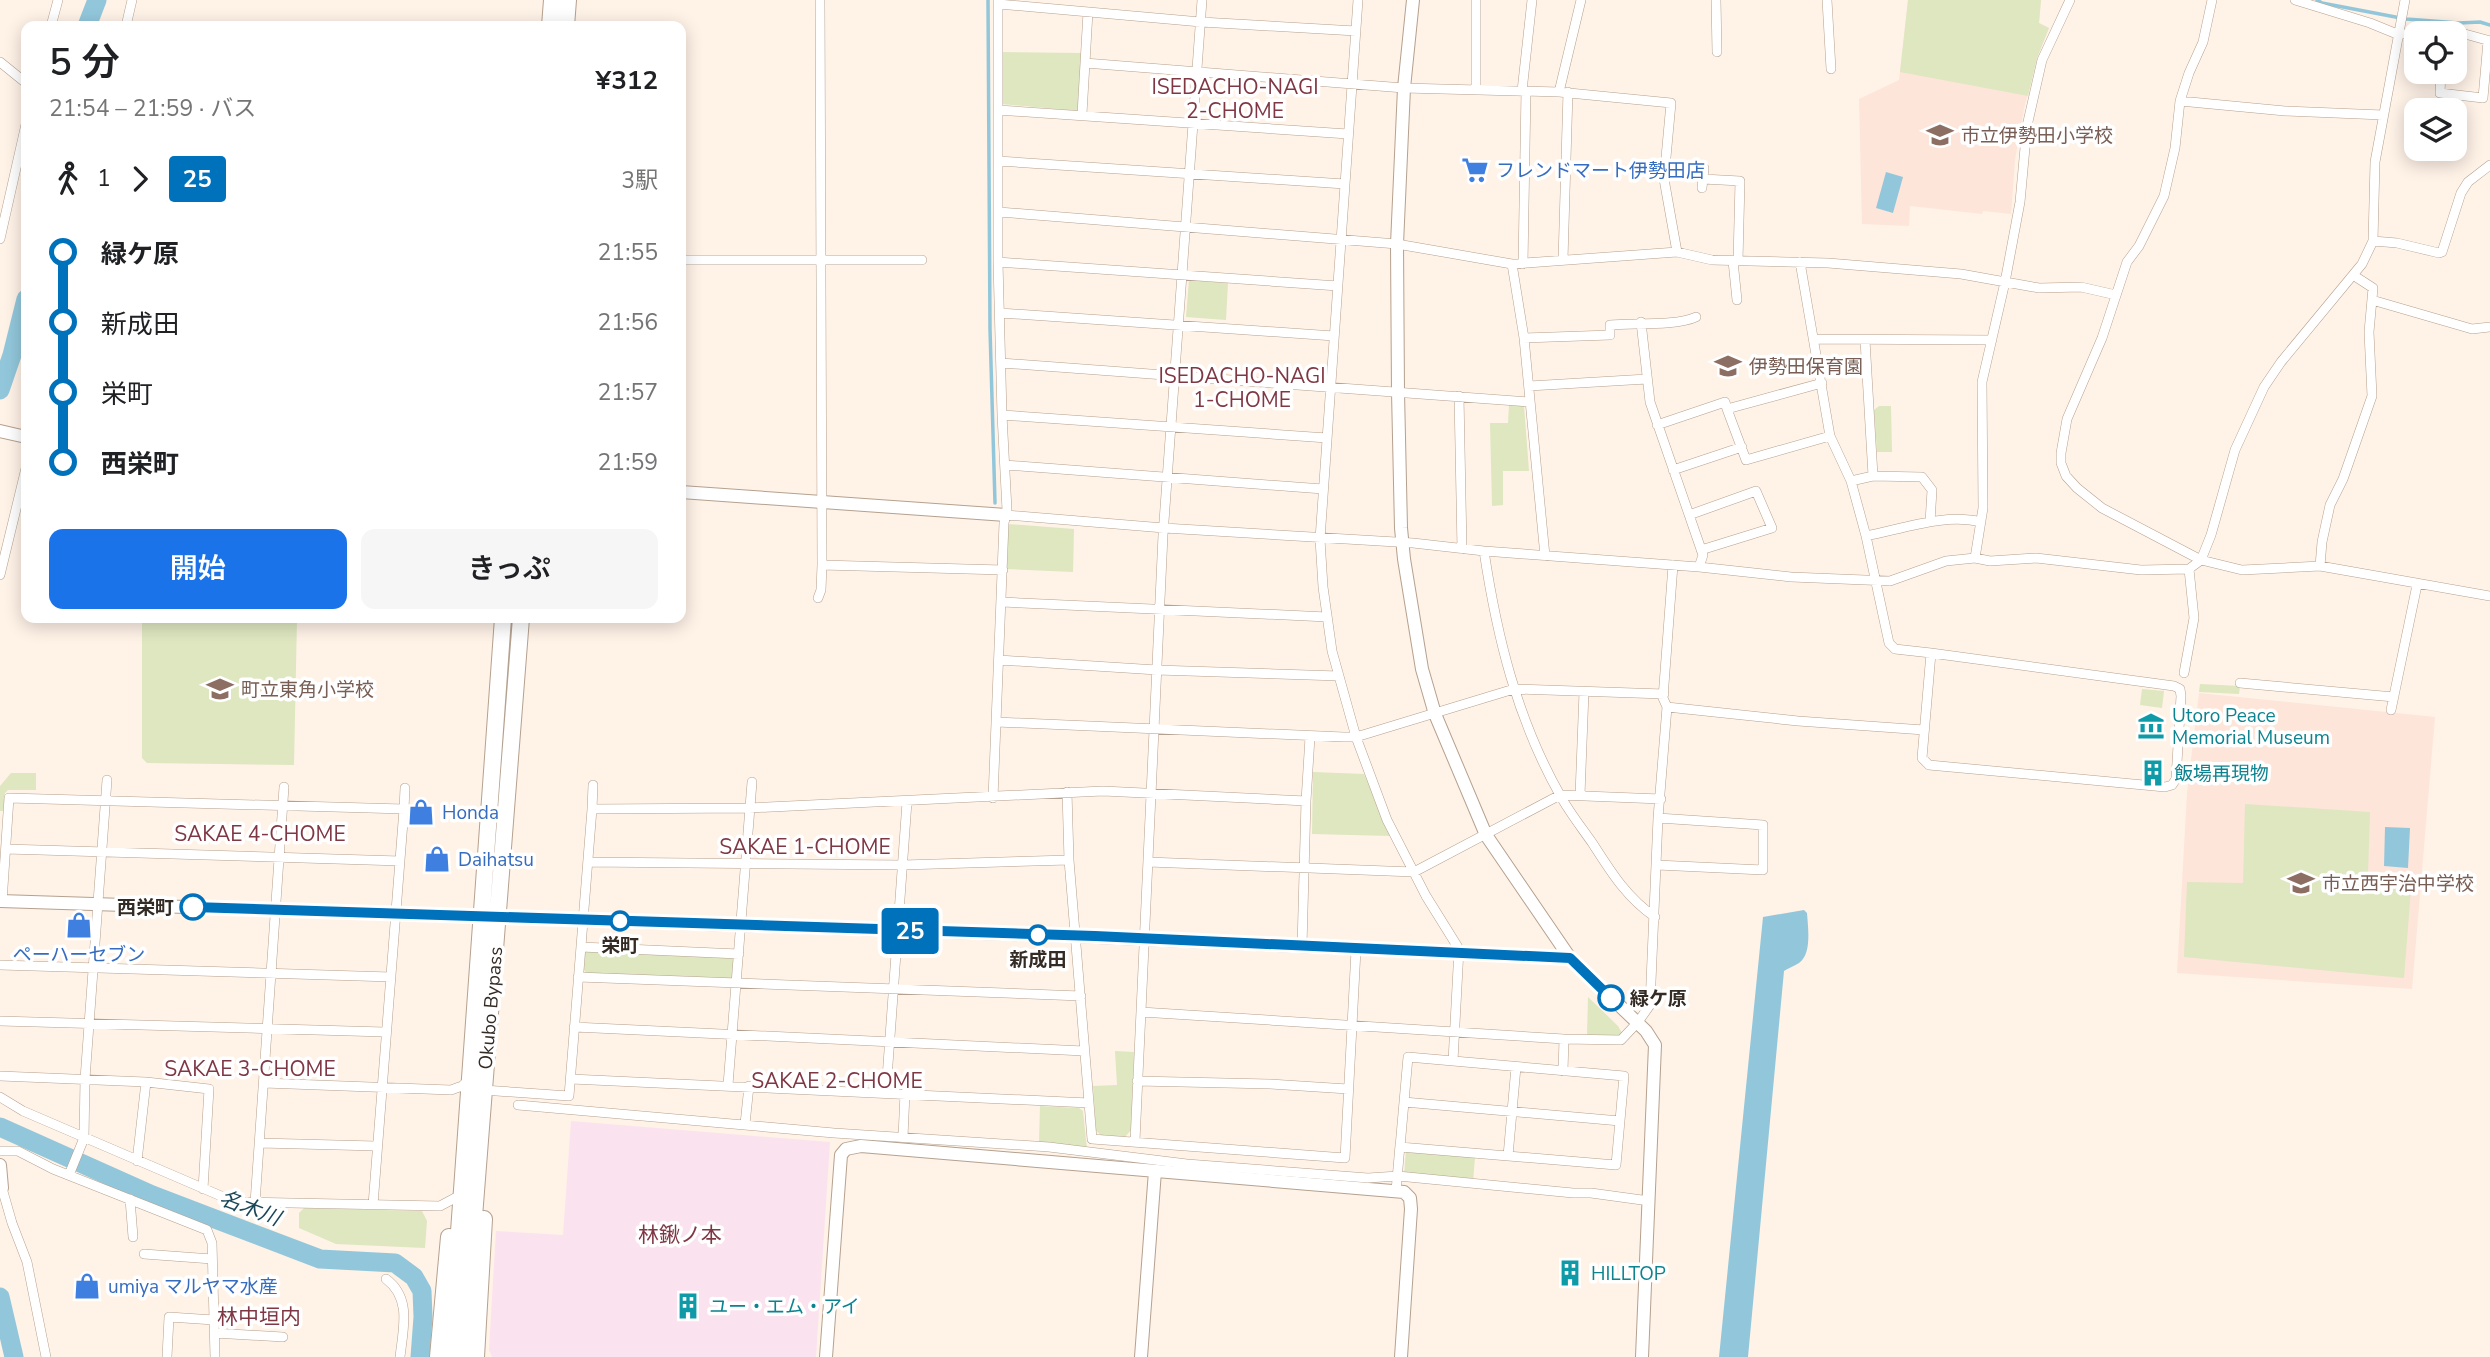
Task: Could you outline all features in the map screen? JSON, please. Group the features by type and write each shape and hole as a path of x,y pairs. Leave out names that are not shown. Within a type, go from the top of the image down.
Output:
{"highway":[{"path":"550,21 552,0"},
{"path":"566,21 568,0"},
{"name":"Okubo Bypass","path":"450,1357 480,1146 503,623"},
{"name":"Okubo Bypass","path":"463,1357 463,1164 469,1080 490,917 520,623"},
{"path":"475,1357 483,1253 484,1171 480,1146"},
{"path":"438,1357 450,1221 463,1164"}],"street":[{"path":"52,21 58,0"},
{"path":"127,21 132,0"},
{"path":"818,598 822,565 820,0"},
{"path":"1135,1141 1159,609 1202,0"},
{"path":"1358,0 1320,539 1332,651 1356,737 1387,820 1459,949 1453,1061"},
{"path":"1413,0 1404,88 1397,244 1398,392 1402,543 1422,669 1435,714 1486,835 1570,958 1638,1022 1656,1047 1642,1357"},
{"path":"1476,0 1476,90"},
{"path":"1523,264 1524,91 1532,0"},
{"path":"1563,260 1563,92 1581,0"},
{"path":"1716,0 1717,52"},
{"path":"1827,0 1831,69"},
{"path":"1975,558 1982,522 1982,382 2006,282 2026,159 2027,126 2042,60 2070,0"},
{"path":"2212,0 2203,42 2180,101 2175,148 2164,196 2127,262 2102,338 2067,419 2062,463 2066,476 2089,499 2201,560 2242,570 2320,566 2490,596"},
{"path":"2295,0 2404,34"},
{"path":"686,492 1402,543 1791,577 1890,581 1946,561 1975,558 1990,561 2036,558 2141,569 2189,569 2201,560 2211,535 2235,450 2264,387 2281,362 2362,264 2373,241 2375,162 2405,0"},
{"path":"993,798 1006,514 998,262 998,2 1200,22 1356,31"},
{"path":"1083,114 1088,12"},
{"path":"2440,84 2440,93 2483,98 2489,41 2467,35"},
{"path":"0,62 21,79"},
{"path":"1086,63 1404,88 1563,92 1671,103 1664,179 1677,252"},
{"path":"2180,101 2285,111 2383,114"},
{"path":"998,110 1349,134"},
{"path":"0,239 21,146"},
{"path":"998,161 1345,184"},
{"path":"2373,241 2442,252 2461,193 2469,182 2490,165"},
{"path":"1704,168 1703,183 1740,181 1735,261 1737,300"},
{"path":"999,212 1397,244 1512,264 1677,252 1712,260 1912,269 1961,274 2039,288 2081,287 2116,295"},
{"path":"686,260 922,260"},
{"path":"998,262 1338,286"},
{"path":"1800,262 1830,436 1850,481 1866,536 1889,643 1895,649 1931,653 2178,688 2181,696 2176,779 2172,785 2165,787 1929,765 1923,758 1931,653"},
{"path":"1512,264 1524,338 1545,556"},
{"path":"2320,566 2330,505 2343,479 2372,396 2369,332 2373,288 2353,275"},
{"path":"2372,300 2472,329 2490,327"},
{"path":"999,313 1334,336"},
{"path":"1524,338 1610,335 1611,325 1642,322 1685,323 1696,317"},
{"path":"1642,322 1650,402 1703,555 1699,567"},
{"path":"1813,339 1992,340"},
{"path":"1865,340 1873,476"},
{"path":"1000,363 1529,402"},
{"path":"1528,386 1647,379"},
{"path":"1727,409 1822,383"},
{"path":"1459,396 1462,549"},
{"path":"1657,425 1725,402 1746,460 1830,436"},
{"path":"1002,415 1327,438"},
{"path":"0,431 21,436"},
{"path":"1673,470 1742,447"},
{"path":"1005,465 1323,489"},
{"path":"1850,481 1873,476 1922,477 1932,490 1930,522"},
{"path":"0,575 21,489"},
{"path":"1689,515 1756,491 1772,528 1701,550"},
{"path":"1866,536 1930,522 1967,518 1982,522"},
{"path":"1483,551 1497,633 1514,689 1560,795 1625,891 1655,917"},
{"path":"822,565 1003,570"},
{"path":"1141,1012 1620,1041 1650,1005 1658,818 1667,707 1664,694 1673,565"},
{"path":"2184,673 2194,618 2189,569"},
{"path":"2391,710 2417,585"},
{"path":"1002,602 1327,617"},
{"path":"999,660 1157,670 1339,676"},
{"path":"2240,683 2394,697"},
{"path":"997,722 1356,737 1514,689 1664,694"},
{"path":"1580,795 1584,692"},
{"path":"1667,707 1798,721 1924,730"},
{"path":"1302,946 1306,801 1311,737"},
{"path":"69,1175 83,1138 107,780"},
{"path":"728,1085 752,782"},
{"path":"483,1090 569,1096 593,785"},
{"path":"256,1203 284,787"},
{"path":"373,1205 405,788"},
{"path":"1067,792 1069,860 1092,1139 1345,1158 1356,950"},
{"path":"592,809 749,808 993,798 1067,792 1151,793 1306,801"},
{"path":"1148,862 1414,872 1560,795 1661,799"},
{"path":"404,809 9,798 1,901 1075,936 1570,958"},
{"path":"886,1092 907,802"},
{"path":"1657,865 1763,870 1763,825 1658,818"},
{"path":"6,849 400,861"},
{"path":"588,862 902,866 1069,860"},
{"path":"581,947 739,954"},
{"path":"0,965 391,977"},
{"path":"578,977 1081,996"},
{"path":"0,1021 385,1032"},
{"path":"574,1027 1084,1051"},
{"path":"1563,1071 1564,1039"},
{"path":"1396,1191 1398,1176 1400,1146 1408,1058 1624,1076 1616,1165 1400,1146"},
{"path":"1508,1156 1516,1067"},
{"path":"0,1076 146,1082 209,1089 203,1189"},
{"path":"571,1079 1089,1103"},
{"path":"264,1083 451,1090 469,1080"},
{"path":"1137,1081 1348,1089"},
{"path":"138,1161 146,1082"},
{"path":"745,1124 749,1086"},
{"path":"903,1137 905,1094"},
{"path":"0,1097 23,1111 83,1138 235,1202 440,1206 455,1198"},
{"path":"1404,1102 1620,1121"},
{"path":"519,1105 1049,1147 1238,1168 1368,1178 1398,1176 1642,1199"},
{"path":"260,1143 376,1146"},
{"path":"826,1357 841,1155 846,1149 861,1146 1404,1192 1410,1198 1411,1209 1401,1357"},
{"path":"0,1151 18,1151 53,1169 208,1230 212,1243 215,1357"},
{"path":"0,1165 2,1188 27,1262 46,1357"},
{"path":"1141,1357 1155,1171"},
{"path":"130,1199 133,1237"},
{"path":"145,1254 212,1259"},
{"path":"386,1279 398,1288 404,1311 400,1357"},
{"path":"167,1357 169,1317 214,1320"},
{"path":"214,1333 283,1337"}],"shaded area":[{"name":"市立伊勢田小学校","path":"1908,0 2041,0 2039,23 2049,28 2037,58 2024,109 2015,160 2011,214 1983,211 1982,214 1910,206 1909,226 1862,224 1859,99 1899,80"},
{"name":"市立西宇治中学校","path":"2199,693 2435,717 2412,989 2177,973 2187,793"},
{"path":"571,1121 830,1142 816,1357 492,1357 489,1350 496,1231 563,1235"}],"green space":[{"path":"1908,0 2041,0 2039,23 2049,28 2037,58 2028,96 1900,72"},
{"path":"1001,52 1083,53 1078,111 1001,104"},
{"path":"1189,280 1228,283 1226,320 1186,317"},
{"path":"1509,405 1524,406 1529,471 1503,471 1503,505 1492,506 1490,423 1508,423"},
{"path":"1879,406 1891,406 1892,452 1877,452 1874,410"},
{"path":"1008,524 1074,529 1073,572 1007,569"},
{"name":"町立東角小学校","path":"142,623 297,623 294,765 147,763 142,758"},
{"path":"2200,684 2240,686 2239,694 2199,692"},
{"path":"2142,689 2164,691 2162,708 2140,705"},
{"path":"1313,772 1364,774 1391,836 1312,834"},
{"path":"11,773 36,773 36,790 8,790 5,793 3,811 0,811 0,786"},
{"path":"2245,804 2370,812 2368,874 2412,876 2404,978 2184,957 2187,882 2243,883"},
{"path":"585,951 734,956 733,975 729,980 587,974 584,970"},
{"path":"1588,997 1618,1026 1622,1033 1620,1035 1587,1035"},
{"path":"1115,1051 1134,1052 1131,1130 1125,1137 1101,1135 1096,1131 1093,1086 1117,1085"},
{"path":"1040,1106 1079,1108 1083,1111 1087,1149 1039,1143"},
{"path":"1406,1150 1475,1157 1473,1182 1404,1175"},
{"path":"304,1208 422,1211 427,1221 425,1248 336,1244 299,1228 299,1213"}],"water":[{"path":"1886,172 1903,177 1893,213 1876,208"},
{"path":"2385,827 2410,828 2408,868 2384,866"},
{"path":"1804,910 1807,913 1808,947 1799,963 1784,971 1748,1357 1719,1357 1763,917"}],"waterway":[{"path":"89,21 97,0"},
{"path":"988,0 990,329 995,503"},
{"path":"2317,0 2406,19 2480,22 2490,25"},
{"path":"0,390 21,319"},
{"name":"名木川","path":"0,1127 152,1195 320,1259 395,1263 414,1277 422,1291 420,1357"},
{"path":"0,1297 14,1357"}],"bus line":[{"name":"25","path":"193,907 1095,936 1570,958 1611,998"}],"place":[{"name":"市立伊勢田小学校","path":"1940,135"},
{"name":"フレンドマート伊勢田店","path":"1475,170"},
{"name":"伊勢田保育園","path":"1728,366"},
{"name":"町立東角小学校","path":"220,689"},
{"name":"Utoro Peace Memorial Museum","path":"2151,726"},
{"name":"飯場再現物","path":"2153,773"},
{"name":"Honda","path":"421,812"},
{"name":"Daihatsu","path":"437,859"},
{"name":"市立西宇治中学校","path":"2301,883"},
{"name":"西栄町","path":"193,907"},
{"name":"栄町","path":"620,921"},
{"name":"ペーハーセブン","path":"79,925"},
{"name":"新成田","path":"1038,935"},
{"name":"緑ケ原","path":"1611,998"},
{"name":"HILLTOP","path":"1570,1273"},
{"name":"umiya マルヤマ水産","path":"87,1286"},
{"name":"ユー・エム・アイ","path":"688,1306"}],"district":[{"name":"ISEDACHO-NAGI 2-CHOME","path":"1235,99"},
{"name":"ISEDACHO-NAGI 1-CHOME","path":"1242,388"},
{"name":"SAKAE 4-CHOME","path":"260,834"},
{"name":"SAKAE 1-CHOME","path":"805,847"},
{"name":"SAKAE 3-CHOME","path":"250,1069"},
{"name":"SAKAE 2-CHOME","path":"837,1081"},
{"name":"林鍬ノ本","path":"680,1235"},
{"name":"林中垣内","path":"259,1317"}]}
